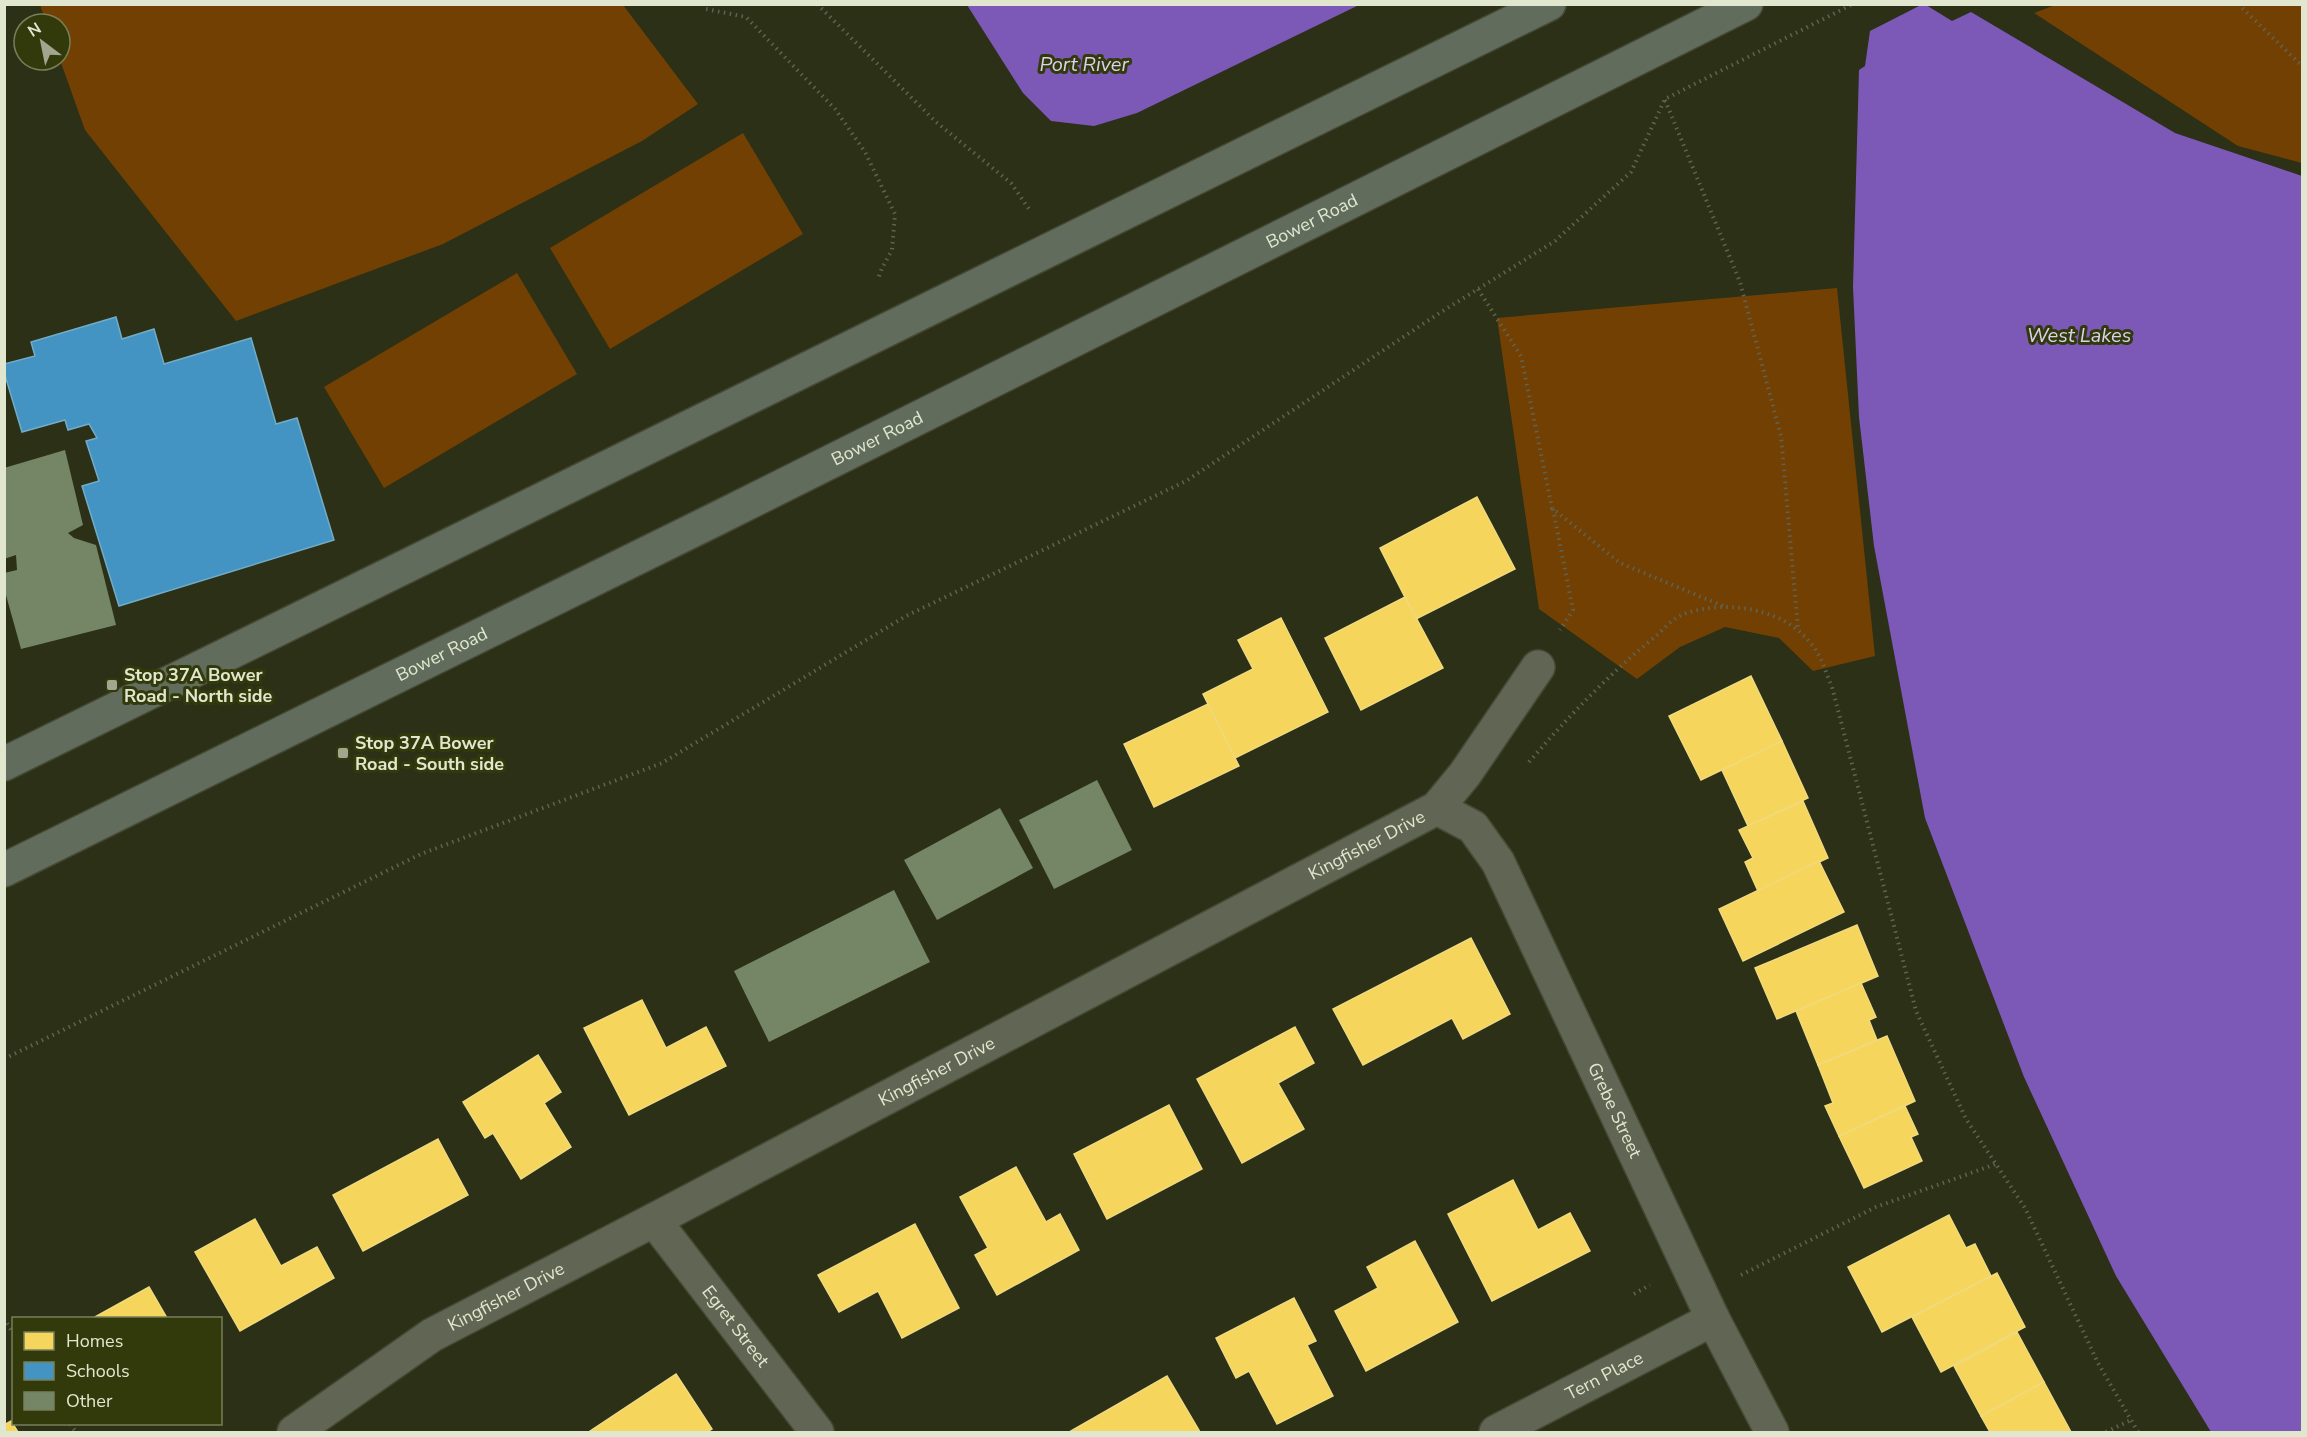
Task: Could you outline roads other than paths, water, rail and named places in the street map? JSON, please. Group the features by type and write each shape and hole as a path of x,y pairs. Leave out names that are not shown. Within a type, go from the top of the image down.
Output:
{"main road":[{"path":"4,764 1549,4"},
{"name":"Bower Road","path":"4,870 716,519 1746,4"}],"street":[{"name":"Kingfisher Drive","path":"294,1432 432,1335 1437,808 1465,774 1538,667"},
{"name":"Grebe Street","path":"1437,808 1473,827 1498,862 1713,1319 1772,1432"},
{"name":"Egret Street","path":"654,1220 818,1432"},
{"name":"Tern Place","path":"1496,1432 1713,1319"}],"water":[{"name":"Port River","path":"967,5 1359,5 1137,113 1094,126 1051,121 1023,93"},
{"name":"West Lakes","path":"1921,5 1926,5 1952,21 1971,12 2175,133 2302,176 2302,1432 2211,1432 2116,1276 2024,1077 1925,818 1874,546 1859,417 1853,287 1859,70 1865,66 1870,31"}],"place":[{"name":"Stop 37A Bower Road - North side","path":"112,685"},
{"name":"Stop 37A Bower Road - South side","path":"343,753"}]}
